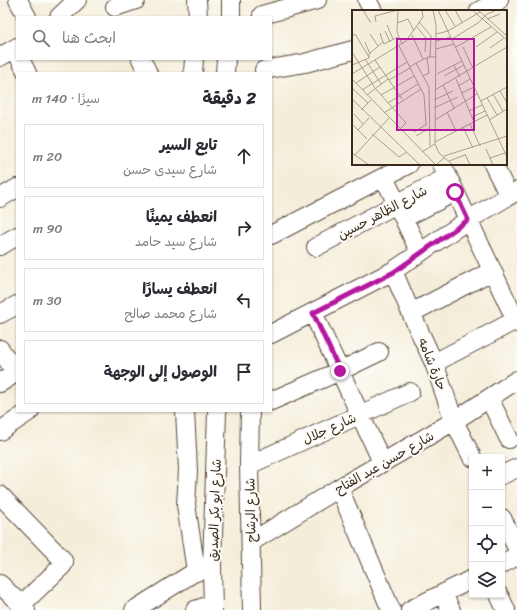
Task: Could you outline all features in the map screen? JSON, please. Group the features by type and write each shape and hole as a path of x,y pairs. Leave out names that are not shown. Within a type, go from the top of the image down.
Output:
{"street":[{"path":"18,0 26,16"},
{"path":"61,16 77,0"},
{"path":"116,8 136,0"},
{"path":"197,0 198,16"},
{"path":"231,0 231,16"},
{"path":"262,11 317,0"},
{"path":"480,10 499,0"},
{"path":"264,67 305,63 352,50"},
{"path":"19,60 26,72"},
{"path":"142,60 148,72"},
{"path":"193,72 194,60"},
{"path":"225,72 226,60"},
{"path":"272,234 407,165"},
{"path":"272,334 394,272 468,220 513,194 494,165"},
{"path":"384,177 420,253"},
{"path":"434,363 516,322 448,178"},
{"name":"شارع الظاهر حسين","path":"316,247 400,211 448,178"},
{"path":"0,198 16,189"},
{"path":"0,246 16,237"},
{"path":"411,313 492,271"},
{"name":"حارة شامه","path":"394,272 434,363 454,421 470,454"},
{"path":"0,314 16,306"},
{"path":"313,313 382,462"},
{"path":"0,349 16,372"},
{"path":"272,401 379,352"},
{"path":"0,383 16,374"},
{"name":"شارع حسن عبد الفتاح","path":"251,542 382,462 454,421 517,380"},
{"name":"شارع جلال","path":"249,465 410,392"},
{"path":"488,398 509,439"},
{"path":"0,431 28,412"},
{"path":"134,610 204,569 186,505 188,470 185,412"},
{"name":"شارع ابو بكر الصديق","path":"213,607 204,569 217,412"},
{"name":"شارع الرشاح","path":"250,412 249,465 252,610"},
{"path":"505,474 517,468"},
{"path":"339,488 391,610"},
{"path":"0,495 62,559 64,563 24,607 0,584"},
{"path":"508,521 517,548"},
{"path":"505,562 517,556"},
{"path":"410,610 469,581"},
{"path":"443,594 451,610"},
{"path":"500,598 506,610"},
{"path":"195,610 213,607"}],"route":[{"path":"340,371 313,313 394,272 468,220 455,192"}]}
